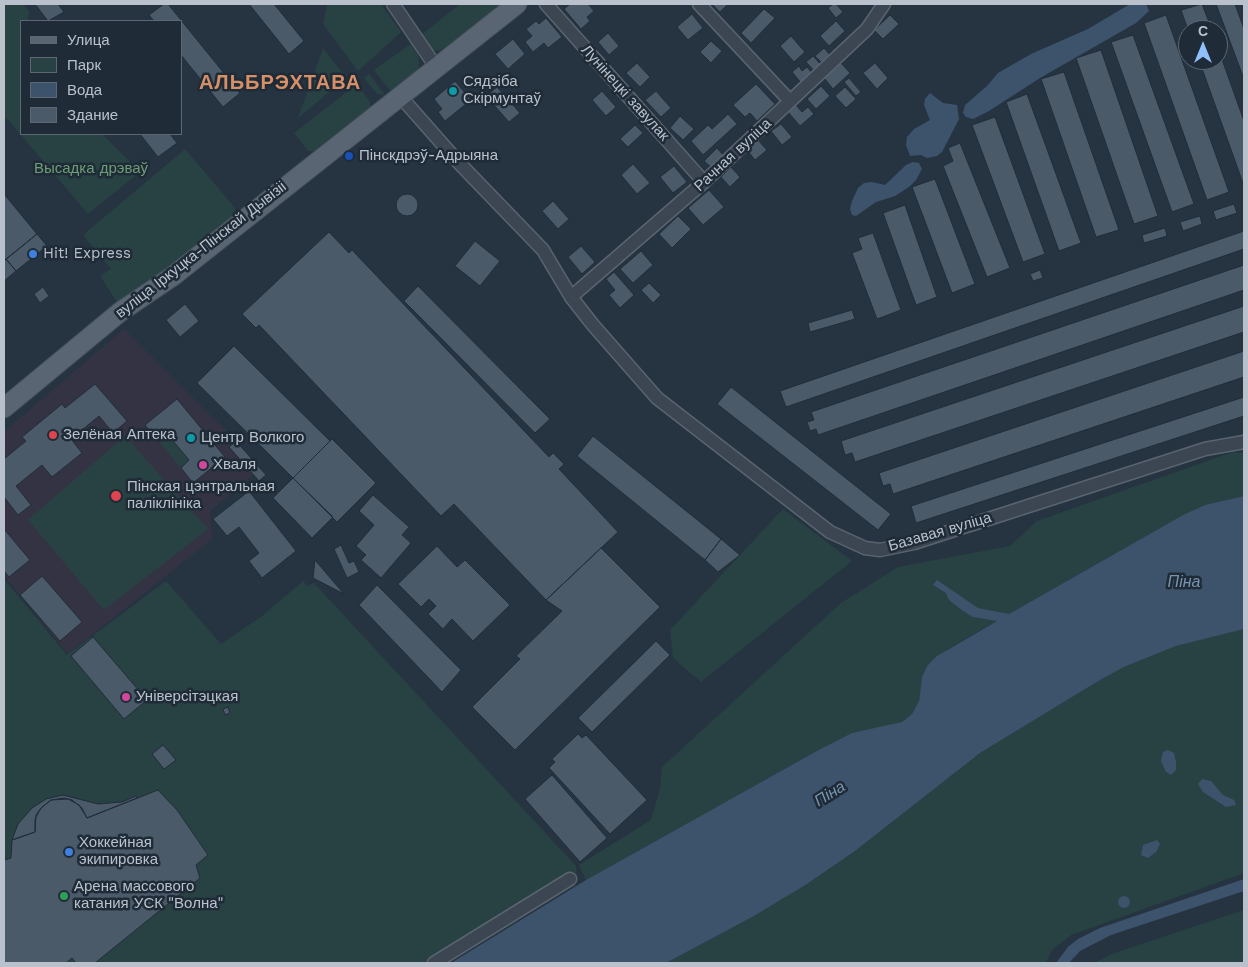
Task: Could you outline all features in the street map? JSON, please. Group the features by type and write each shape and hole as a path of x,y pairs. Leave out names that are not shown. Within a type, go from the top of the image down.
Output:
{"main road":[{"name":"вуліца Іркуцка-Пінскай Дывізіі","path":"4,408 120,312 173,276 517,4"}],"street":[{"path":"393,4 436,67"},
{"name":"Лунінецкі завулак","path":"546,4 704,182"},
{"path":"699,4 790,101"},
{"name":"Рачная вуліца","path":"571,297 704,182 867,29 884,4"},
{"path":"400,96 460,164 543,250 571,297"},
{"name":"Базавая вуліца","path":"571,297 598,332 658,398 830,532 864,548 880,550 914,543 1205,449 1244,442"},
{"path":"434,963 570,879"}],"shaded area":[{"name":"Пінская цэнтральная паліклініка","path":"124,329 236,441 266,475 259,481 253,475 210,511 212,539 68,654 4,576 4,432"}],"green space":[{"name":"Высадка дрэваў","path":"4,4 23,4 29,11 28,20 20,20 20,134 4,115"},
{"path":"327,4 381,4 401,32 358,71 323,24"},
{"path":"460,4 503,4 446,47 439,51 432,50 421,35"},
{"path":"411,44 418,55 419,64 417,72 391,92 374,70"},
{"path":"323,48 346,78 298,118"},
{"path":"369,74 385,95 377,94 364,78"},
{"path":"357,84 370,102 370,107 314,151 308,151 294,133"},
{"name":"Высадка дрэваў","path":"21,135 103,135 140,172 88,214"},
{"path":"186,150 235,208 235,216 119,305 100,276 111,269 83,235"},
{"path":"168,435 189,460 181,468 159,442"},
{"path":"125,436 208,529 104,610 28,520"},
{"path":"1233,452 1244,453 1244,496 1205,505 1183,515 949,648 927,666 922,677 919,701 912,714 902,722 815,752 586,880 579,865 651,820 660,789 662,767 841,603 898,567 1010,546 1037,521"},
{"path":"783,509 852,561 701,682 673,658 670,630"},
{"path":"4,579 67,655 166,581 221,644 262,616 303,581 308,586 314,583 576,866 577,881 443,963 4,963"},
{"path":"1244,629 1244,873 1071,935 1052,950 1046,963 666,963 754,916 807,884 855,851 980,753 1100,680 1124,667 1176,646"},
{"path":"1244,910 1244,963 1094,963 1112,954"}],"water":[{"path":"1130,4 1146,4 1149,11 1136,23 1040,78 989,111 973,119 966,117 963,113 965,105 987,86 998,73 1031,54 1088,29"},
{"path":"930,93 943,103 957,105 959,119 942,152 937,156 927,158 921,155 910,156 906,145 907,137 914,129 930,120 924,105 925,99"},
{"path":"913,162 919,163 922,169 916,180 909,187 895,196 876,202 856,216 852,215 850,209 858,188 864,183 872,182 885,185 906,165"},
{"name":"Піна","path":"1244,496 1244,629 1176,646 1124,667 1100,680 980,753 855,851 807,884 754,916 666,963 451,963 586,880 815,752 852,733 902,722 912,714 919,701 922,677 927,666 937,656 997,621 973,617 963,611 949,600 946,593 933,585 937,580 978,608 1009,614 1183,515 1205,505"},
{"path":"1168,750 1174,753 1176,762 1176,770 1171,775 1166,772 1161,761 1163,752"},
{"path":"1202,779 1211,781 1223,795 1234,800 1236,805 1226,807 1203,792 1198,784"},
{"path":"1157,840 1160,844 1156,852 1148,858 1141,855 1143,845"},
{"path":"1244,879 1244,891 1111,935 1080,951 1069,963 1056,963 1068,947 1078,939 1100,928"},
{"path":"1124,896 1130,902 1124,908 1118,902"}],"building":[{"path":"35,4 58,4 64,12 47,20"},
{"path":"164,4 168,4 181,20 153,20 149,15"},
{"path":"249,4 274,4 304,41 289,54"},
{"path":"570,4 588,4 594,11 587,17 590,21 581,29 564,9"},
{"path":"712,4 728,4 720,12"},
{"path":"836,4 843,12 836,18 828,8"},
{"path":"1202,4 1208,20 1184,20 1181,10"},
{"path":"1216,4 1235,4 1244,29 1244,79 1228,36 1228,20 1222,20"},
{"path":"764,9 775,18 751,43 741,33"},
{"path":"692,14 703,28 688,40 677,27"},
{"path":"890,15 899,24 883,39 874,30"},
{"path":"1166,15 1178,49 1178,70 1186,70 1229,192 1207,200 1144,23"},
{"path":"546,18 562,37 548,48 544,43 533,52 525,42 532,36 526,29 536,21 539,24"},
{"path":"182,21 240,93 223,107 182,56"},
{"path":"836,21 845,31 829,46 820,36"},
{"path":"608,33 619,46 609,55 598,42"},
{"path":"1133,35 1194,204 1172,212 1111,42"},
{"path":"791,36 805,52 794,62 780,46"},
{"path":"513,39 525,54 508,69 495,54"},
{"path":"711,41 722,51 711,63 700,52"},
{"path":"824,48 832,57 824,65 815,56"},
{"path":"1101,50 1158,216 1134,224 1076,58"},
{"path":"813,56 823,67 817,74 806,62"},
{"path":"637,63 650,77 640,87 626,73"},
{"path":"841,63 850,73 833,89 824,78"},
{"path":"875,63 888,78 877,89 863,73"},
{"path":"799,66 802,71 807,67 812,73 801,83 792,72"},
{"path":"1203,70 1226,70 1244,121 1244,186"},
{"path":"1064,72 1119,230 1096,237 1041,79"},
{"path":"849,78 861,92 856,96 844,82"},
{"path":"455,81 471,100 445,121 438,112 442,109 434,99"},
{"path":"756,84 775,104 757,121 750,113 745,117 733,105"},
{"path":"821,86 830,96 816,109 807,99"},
{"path":"497,87 504,95 493,104 486,96"},
{"path":"845,87 856,99 846,108 835,96"},
{"path":"602,91 616,107 606,116 592,100"},
{"path":"656,91 671,108 661,117 645,100"},
{"path":"1027,94 1081,243 1059,251 1006,102"},
{"path":"504,95 520,113 509,122 493,104"},
{"path":"796,105 802,112 808,107 814,114 800,126 788,112"},
{"path":"728,114 737,124 703,155 691,141 708,125 712,129"},
{"path":"680,116 694,129 683,140 670,128"},
{"path":"995,117 1045,254 1023,262 972,125"},
{"path":"781,124 792,137 782,145 771,131"},
{"path":"635,125 643,133 628,147 620,139"},
{"path":"141,135 171,135 177,143 158,157"},
{"path":"758,140 767,150 755,160 747,150"},
{"path":"960,143 1010,268 987,277 943,166 953,161 948,148"},
{"path":"717,148 724,156 712,168 704,161"},
{"path":"633,164 650,183 637,194 621,175"},
{"path":"674,166 687,182 673,193 660,177"},
{"path":"731,167 740,177 730,187 721,177"},
{"path":"935,179 975,284 952,293 912,187"},
{"path":"709,190 724,207 703,225 688,208"},
{"path":"4,194 37,234 4,261"},
{"path":"407,194 415,197 418,205 415,213 407,216 399,213 396,205 399,197"},
{"path":"553,201 569,219 558,229 542,211"},
{"path":"1234,204 1237,213 1216,220 1213,211"},
{"path":"905,205 937,297 916,305 883,213"},
{"path":"678,216 691,229 672,248 659,234"},
{"path":"1200,216 1202,224 1183,231 1180,222"},
{"path":"1165,228 1167,236 1144,243 1142,235"},
{"path":"1244,231 1244,249 786,407 780,391"},
{"path":"329,232 349,253 352,250 549,457 553,453 564,464 559,469 618,532 546,600 454,504 441,516 259,325 256,328 242,314"},
{"path":"873,233 901,310 877,319 852,253 862,249 858,238"},
{"path":"37,234 47,246 16,271 6,259"},
{"path":"475,241 500,261 480,286 455,266"},
{"path":"581,246 595,262 582,274 568,257"},
{"path":"641,251 653,265 633,283 620,269"},
{"path":"6,259 16,271 4,281 4,261"},
{"path":"1244,265 1244,290 818,435 816,429 810,431 807,422 814,420 811,412"},
{"path":"1040,270 1043,278 1033,281 1030,274"},
{"path":"614,272 634,295 620,308 609,295 615,290 606,279"},
{"path":"649,283 661,295 653,303 641,290"},
{"path":"418,286 550,419 535,433 404,301"},
{"path":"43,287 49,296 40,303 34,294"},
{"path":"185,304 199,321 180,337 166,320"},
{"path":"1244,306 1244,332 855,462 852,453 845,455 841,441"},
{"path":"852,310 855,319 810,332 808,323"},
{"path":"234,346 330,441 293,478 197,383"},
{"path":"1244,351 1244,377 893,494 890,484 883,486 879,473"},
{"path":"95,384 127,421 113,433 99,416 71,439 82,453 52,477 42,465 16,486 31,505 18,515 4,497 4,459 26,441 22,437 62,404 65,408"},
{"path":"731,387 891,514 878,530 717,404"},
{"path":"1244,397 1244,416 916,523 911,506"},
{"name":"Центр Волкого","path":"177,399 225,457 193,483 181,468 189,460 168,435 159,442 145,425"},
{"path":"593,436 721,539 705,560 577,456"},
{"path":"332,439 376,483 337,522 293,478"},
{"path":"236,441 266,475 259,481 229,447"},
{"path":"293,478 333,517 312,538 273,498"},
{"path":"249,491 296,551 262,578 249,561 259,553 239,527 227,536 213,519"},
{"path":"373,495 409,527 402,535 411,543 381,578 361,560 366,555 356,546 374,525 359,511"},
{"path":"4,529 30,560 9,577 4,571"},
{"path":"721,539 740,555 718,572 705,560"},
{"path":"341,545 349,563 354,561 359,572 347,578 334,549"},
{"path":"437,546 457,567 465,560 510,605 473,641 452,619 443,629 428,614 436,606 429,599 421,607 398,584"},
{"path":"601,548 660,607 515,750 472,707 520,659 516,656 562,611 546,600"},
{"path":"315,560 338,587 344,594 313,578"},
{"path":"42,576 82,622 60,641 20,595"},
{"path":"377,585 461,670 442,692 359,605"},
{"path":"93,637 147,700 124,719 71,656"},
{"path":"656,641 670,655 592,732 578,718"},
{"path":"228,707 230,713 225,715 223,709"},
{"path":"578,734 582,738 586,735 647,800 610,834 549,768 555,762 552,759"},
{"path":"163,745 176,760 164,769 152,754"},
{"path":"552,775 607,838 580,862 525,799"},
{"path":"158,790 177,810 208,855 196,865 200,878 95,963 76,963 72,958 66,963 4,963 4,860 11,858 12,840 35,832 35,819 41,808 51,800 68,799 79,805 87,818"},
{"path":"63,795 98,804 122,802 136,796 137,798 87,818 82,808 72,800 64,798 51,800 36,815 35,832 12,840 18,824 32,808 46,799"}],"place":[{"name":"Сядзіба Скірмунтаў","path":"453,91"},
{"name":"Пінскдрэў-Адрыяна","path":"349,156"},
{"name":"Hit! Express","path":"33,254"},
{"name":"Зелёная Аптека","path":"53,435"},
{"name":"Центр Волкого","path":"191,438"},
{"name":"Хваля","path":"203,465"},
{"name":"Пінская цэнтральная паліклініка","path":"116,496"},
{"name":"Універсітэцкая","path":"126,697"},
{"name":"Хоккейная экипировка","path":"69,852"},
{"name":"Арена массового катания УСК \"Волна\"","path":"64,896"}],"district":[{"name":"АЛЬБРЭХТАВА","path":"280,83"}]}
